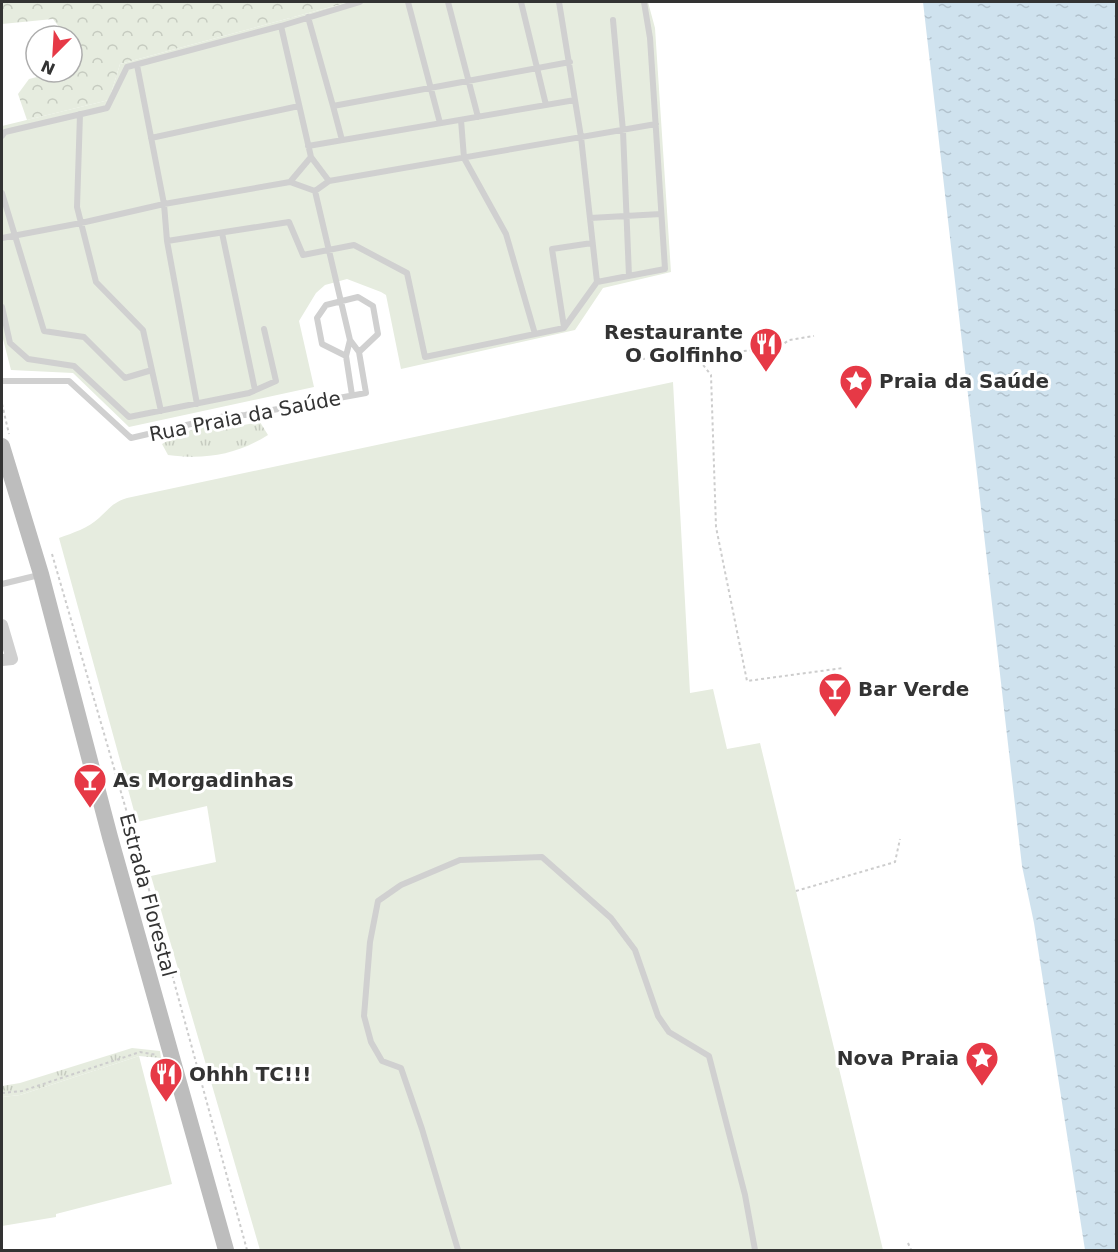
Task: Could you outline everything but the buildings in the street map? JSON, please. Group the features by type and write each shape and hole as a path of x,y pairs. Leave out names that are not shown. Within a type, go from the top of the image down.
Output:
{"main road":[{"name":"Estrada Florestal","path":"6,443 88,756 226,1251"}],"street":[{"path":"2,625 12,659 2,660"}],"lane":[{"path":"2,136 5,132 107,108 127,67 281,26 360,2"},
{"path":"408,2 440,123"},
{"path":"448,2 478,117"},
{"path":"521,2 546,105"},
{"path":"167,241 289,222 303,255 354,245 407,273 425,357 564,328 597,282 581,137 559,2"},
{"path":"597,282 665,269 650,38 644,2"},
{"path":"308,17 342,140"},
{"path":"613,20 623,131 629,276"},
{"path":"281,26 310,157 329,181"},
{"path":"333,105 570,62"},
{"path":"137,64 164,204 167,241 197,404"},
{"path":"308,146 575,100"},
{"path":"151,138 299,106"},
{"path":"80,114 77,207 96,282 143,330 161,411"},
{"path":"461,120 464,158 506,234 535,334"},
{"path":"315,191 329,181 656,124"},
{"path":"290,182 310,157"},
{"path":"2,238 164,204 290,182 315,191"},
{"path":"315,191 341,301 350,340 359,352 378,334 373,306 358,297 341,301 326,305 317,318 322,344 346,356"},
{"path":"2,193 44,331 84,337 125,378 152,370"},
{"path":"590,218 662,214"},
{"path":"222,233 255,390"},
{"path":"564,328 552,249 592,243"},
{"path":"2,308 10,343 28,359 74,366 129,417 255,390 276,381 264,329"},
{"path":"350,340 346,356 352,395"},
{"name":"Rua Praia da Saúde","path":"2,381 69,381 131,438 225,416 244,415 366,393 359,352"},
{"path":"2,584 41,574"},
{"path":"458,1251 422,1129 401,1068 382,1061 371,1042 364,1016 370,942 378,901 401,885 459,860 542,857 611,918 635,950 658,1016 669,1032 710,1056 745,1195 755,1251"}],"path":[{"path":"636,360 669,355 696,356 763,349 782,345 789,340 814,336"},
{"path":"696,356 711,375 716,527 747,681 843,668"},
{"path":"2,404 6,443"},
{"path":"49,550 54,558 145,875 247,1251"},
{"path":"796,891 895,862 900,839"},
{"path":"2,1093 22,1091 140,1052 171,1057"},
{"path":"908,1243 911,1251"}],"green space":[{"path":"2,2 349,2 120,64 109,100 27,120 18,94 25,84 84,84 84,24 57,24 53,19 2,24"},
{"path":"349,2 648,2 655,28 671,272 603,288 575,330 401,369 386,295 347,279 325,285 316,293 299,321 314,387 129,427 73,373 11,370 2,335 2,126 109,100 120,64"},
{"path":"673,382 690,693 713,689 727,749 760,743 883,1250 260,1250 151,876 216,862 207,806 137,822 59,538 90,525 114,504 127,498"},
{"path":"229,422 238,426 260,422 268,435 244,447 207,456 168,455 162,444 194,429"},
{"path":"132,1048 160,1051 161,1058 139,1056 20,1095 2,1097 2,1086 20,1083"},
{"path":"139,1056 172,1184 56,1214 56,1217 2,1226 2,1097 20,1095"}],"water":[{"path":"923,2 1116,2 1116,1250 1085,1250 1034,923 1022,866"}],"place":[{"name":"Restaurante O Golfinho","path":"766,373"},
{"name":"Praia da Saúde","path":"856,410"},
{"name":"Bar Verde","path":"835,718"},
{"name":"As Morgadinhas","path":"90,809"},
{"name":"Nova Praia","path":"982,1087"},
{"name":"Ohhh TC!!!","path":"166,1103"}]}
